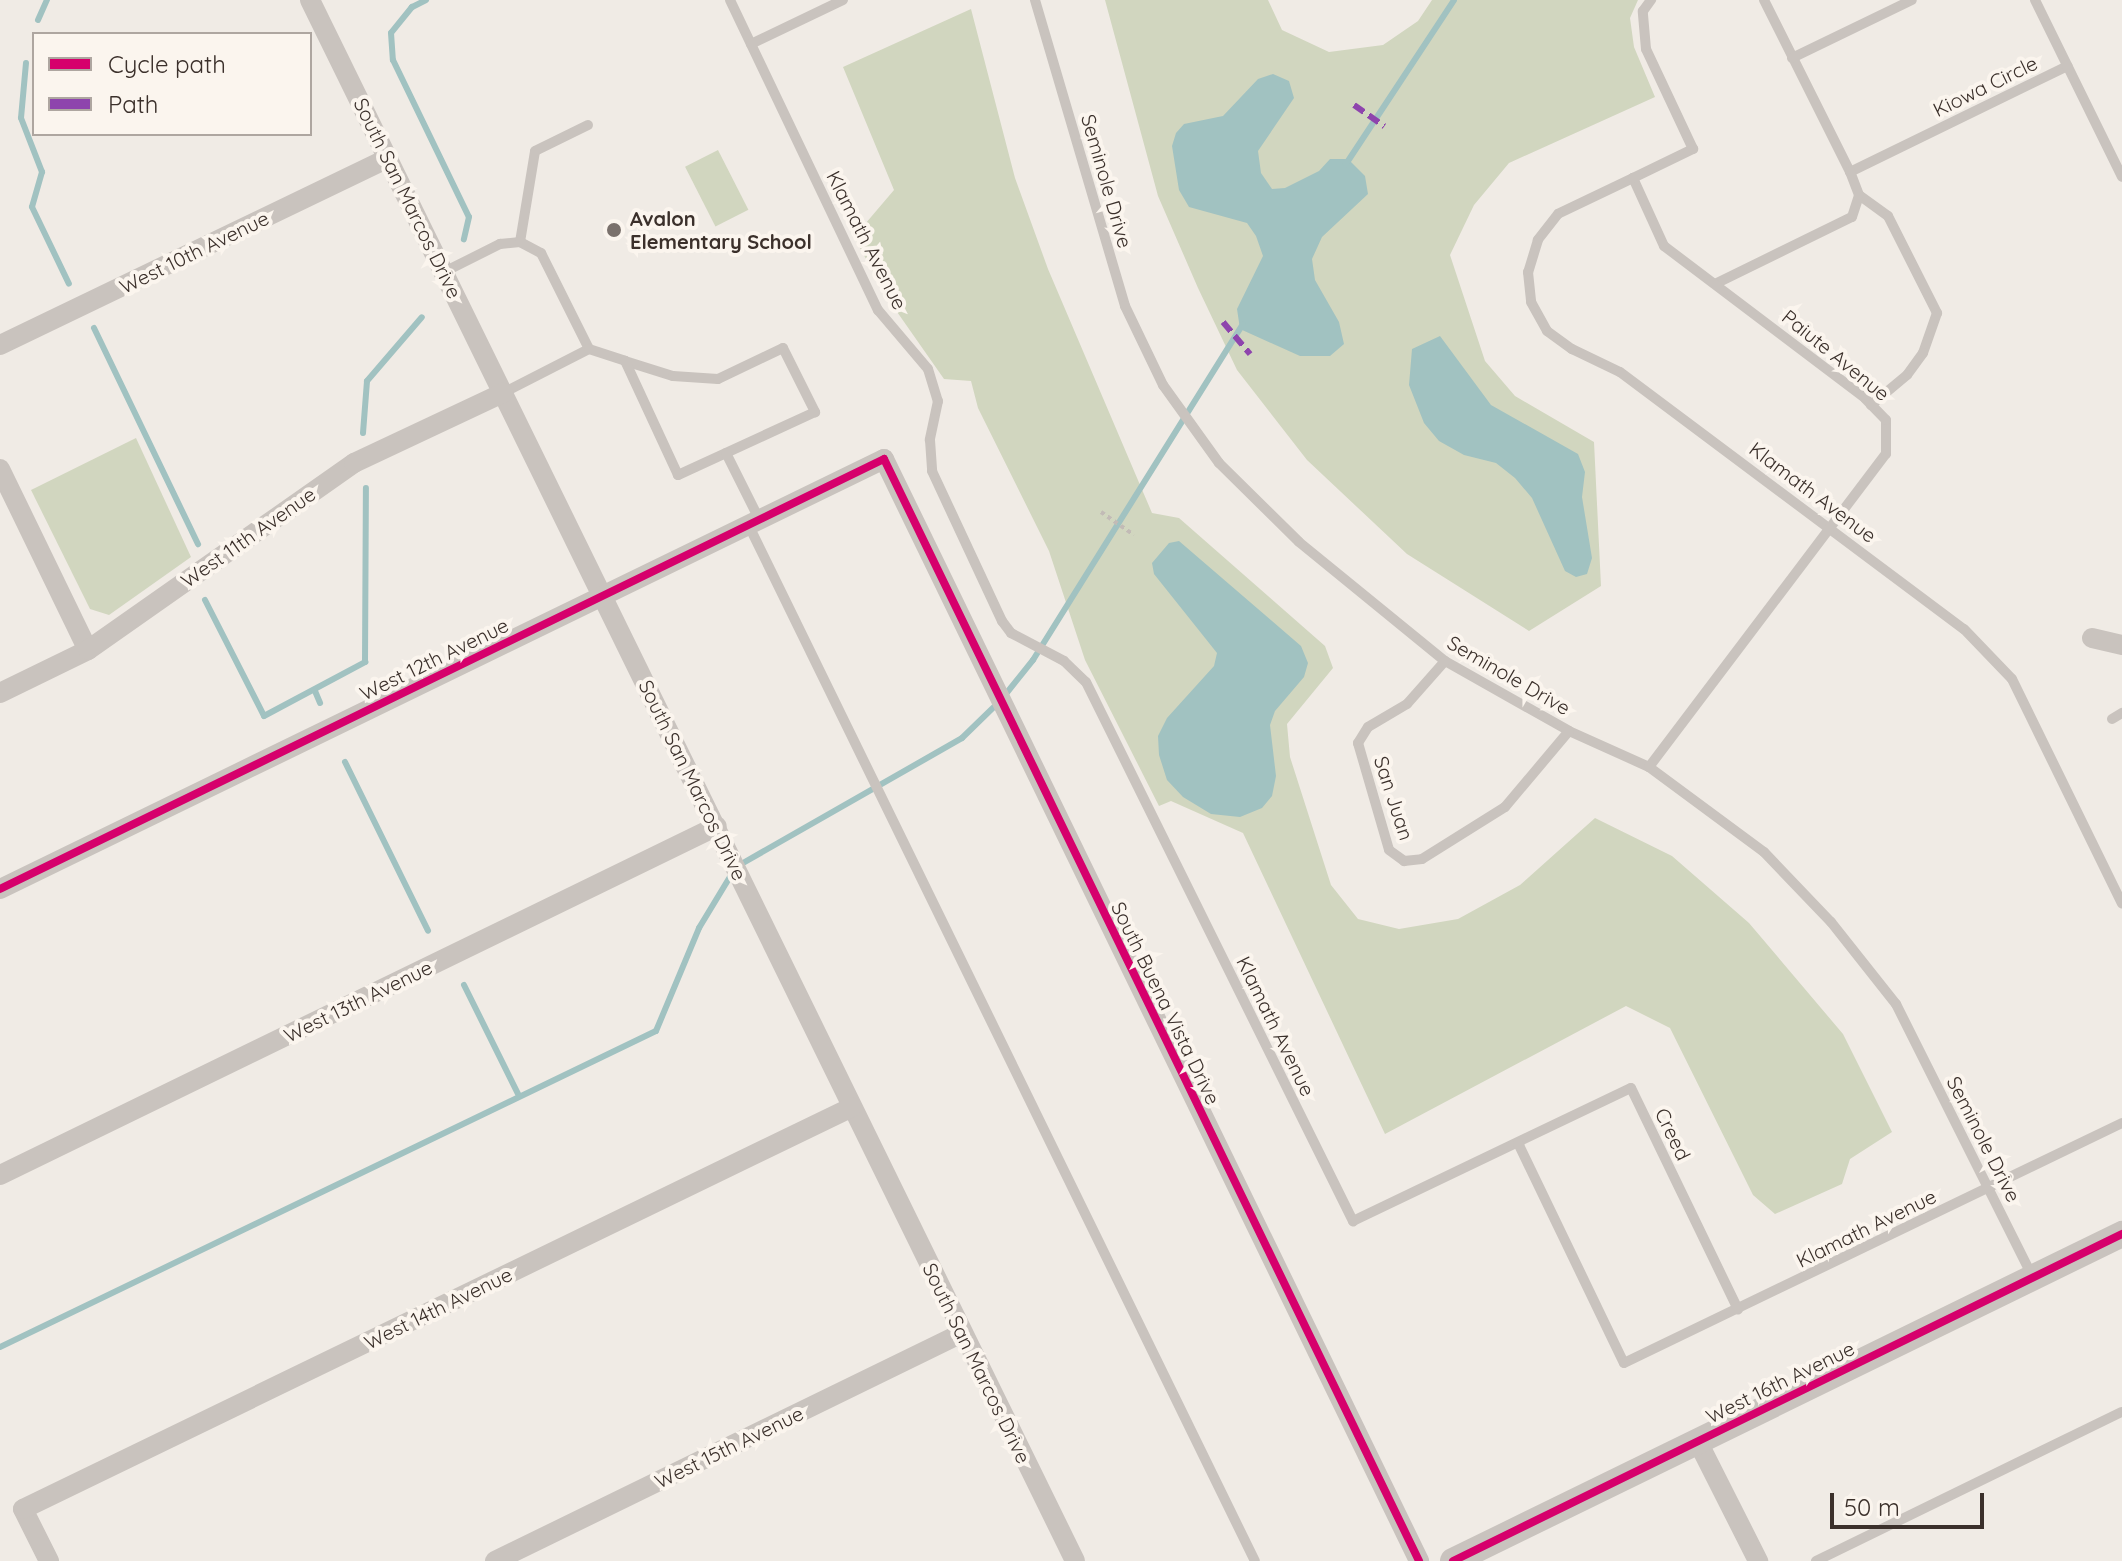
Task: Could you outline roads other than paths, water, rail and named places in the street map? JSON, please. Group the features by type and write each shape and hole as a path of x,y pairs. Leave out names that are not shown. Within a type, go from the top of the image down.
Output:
{"street":[{"name":"South San Marcos Drive","path":"310,0 1075,1561"},
{"name":"West 10th Avenue","path":"0,345 388,158"},
{"name":"West 11th Avenue","path":"0,693 88,650 354,463 503,393"},
{"name":"West 12th Avenue","path":"0,889 884,459"},
{"name":"South Buena Vista Drive","path":"884,459 1419,1561"},
{"path":"0,469 88,650"},
{"path":"2092,638 2122,645"},
{"name":"West 13th Avenue","path":"0,1175 717,826"},
{"name":"West 14th Avenue","path":"49,1561 23,1509 852,1107"},
{"name":"West 16th Avenue","path":"1453,1561 2122,1234"},
{"name":"West 15th Avenue","path":"495,1561 962,1333"},
{"path":"1697,1440 1758,1561"}],"lane":[{"name":"Klamath Avenue","path":"730,0 878,310 928,369 938,401 930,440 932,471 1002,621 1022,640 1051,654 1086,682 1353,1221 1518,1143 1624,1363 2122,1123"},
{"path":"751,44 843,0"},
{"name":"Seminole Drive","path":"1035,0 1125,306 1173,400 1219,463 1299,542 1445,661 1569,731 1649,767 1764,852 1831,922 1896,1004 2032,1278"},
{"path":"1633,178 1693,149 1646,49 1643,11 1651,0"},
{"path":"1764,0 1859,195 1888,216 1937,313 1923,353 1907,375 1871,405"},
{"path":"1792,58 1912,0"},
{"path":"2035,0 2067,66"},
{"name":"Kiowa Circle","path":"1850,172 2067,66 2122,177"},
{"path":"520,242 535,151 588,125"},
{"name":"Klamath Avenue","path":"1633,178 1558,214 1538,240 1528,272 1531,302 1547,331 1572,349 1620,372 1964,629 2012,679 2122,904"},
{"name":"Paiute Avenue","path":"1633,178 1664,246 1717,283 1886,420 1886,454 1649,767"},
{"path":"1717,283 1852,217 1859,195"},
{"path":"444,272 500,244 520,242 541,253 589,349 673,376 718,379 783,348 815,412 678,475 625,361"},
{"path":"503,393 589,349"},
{"path":"726,453 754,522 1255,1561"},
{"name":"San Juan","path":"1445,661 1407,704 1368,727 1358,743 1389,850 1404,861 1422,859 1505,807 1569,731"},
{"name":"Creed","path":"1518,1143 1631,1088 1738,1309"},
{"path":"1816,1561 2122,1412"}],"water":[{"path":"1273,74 1289,81 1294,98 1258,151 1261,173 1272,189 1285,188 1319,171 1330,159 1348,159 1365,176 1368,194 1322,237 1312,259 1315,280 1339,322 1344,344 1330,356 1300,356 1240,329 1237,309 1263,256 1256,236 1247,223 1189,207 1179,190 1172,146 1176,133 1184,124 1223,116 1258,79"},
{"path":"1440,336 1491,405 1578,454 1585,472 1582,497 1592,558 1587,574 1576,577 1565,571 1532,498 1515,478 1496,463 1464,455 1439,441 1424,423 1409,385 1412,349"},
{"path":"1179,541 1301,646 1308,663 1304,677 1275,711 1270,725 1276,776 1272,796 1262,808 1240,817 1211,814 1183,797 1167,780 1159,755 1158,736 1167,718 1214,666 1217,653 1154,574 1152,563 1169,543"}],"waterway":[{"path":"38,20 47,0"},
{"path":"426,0 412,7 391,33 393,60 469,217 464,239"},
{"path":"1346,164 1454,0"},
{"path":"26,63 21,118 42,172 32,207 69,284"},
{"path":"363,433 367,381 422,317"},
{"path":"1005,695 1033,660 1243,324"},
{"path":"94,328 198,544"},
{"path":"205,600 264,716 365,662 366,488"},
{"path":"315,691 320,703"},
{"path":"0,1347 656,1031 699,928 736,867 962,738 998,703"},
{"path":"345,762 428,931"},
{"path":"464,985 519,1096"}],"place":[{"name":"Avalon Elementary School","path":"614,230"}]}
